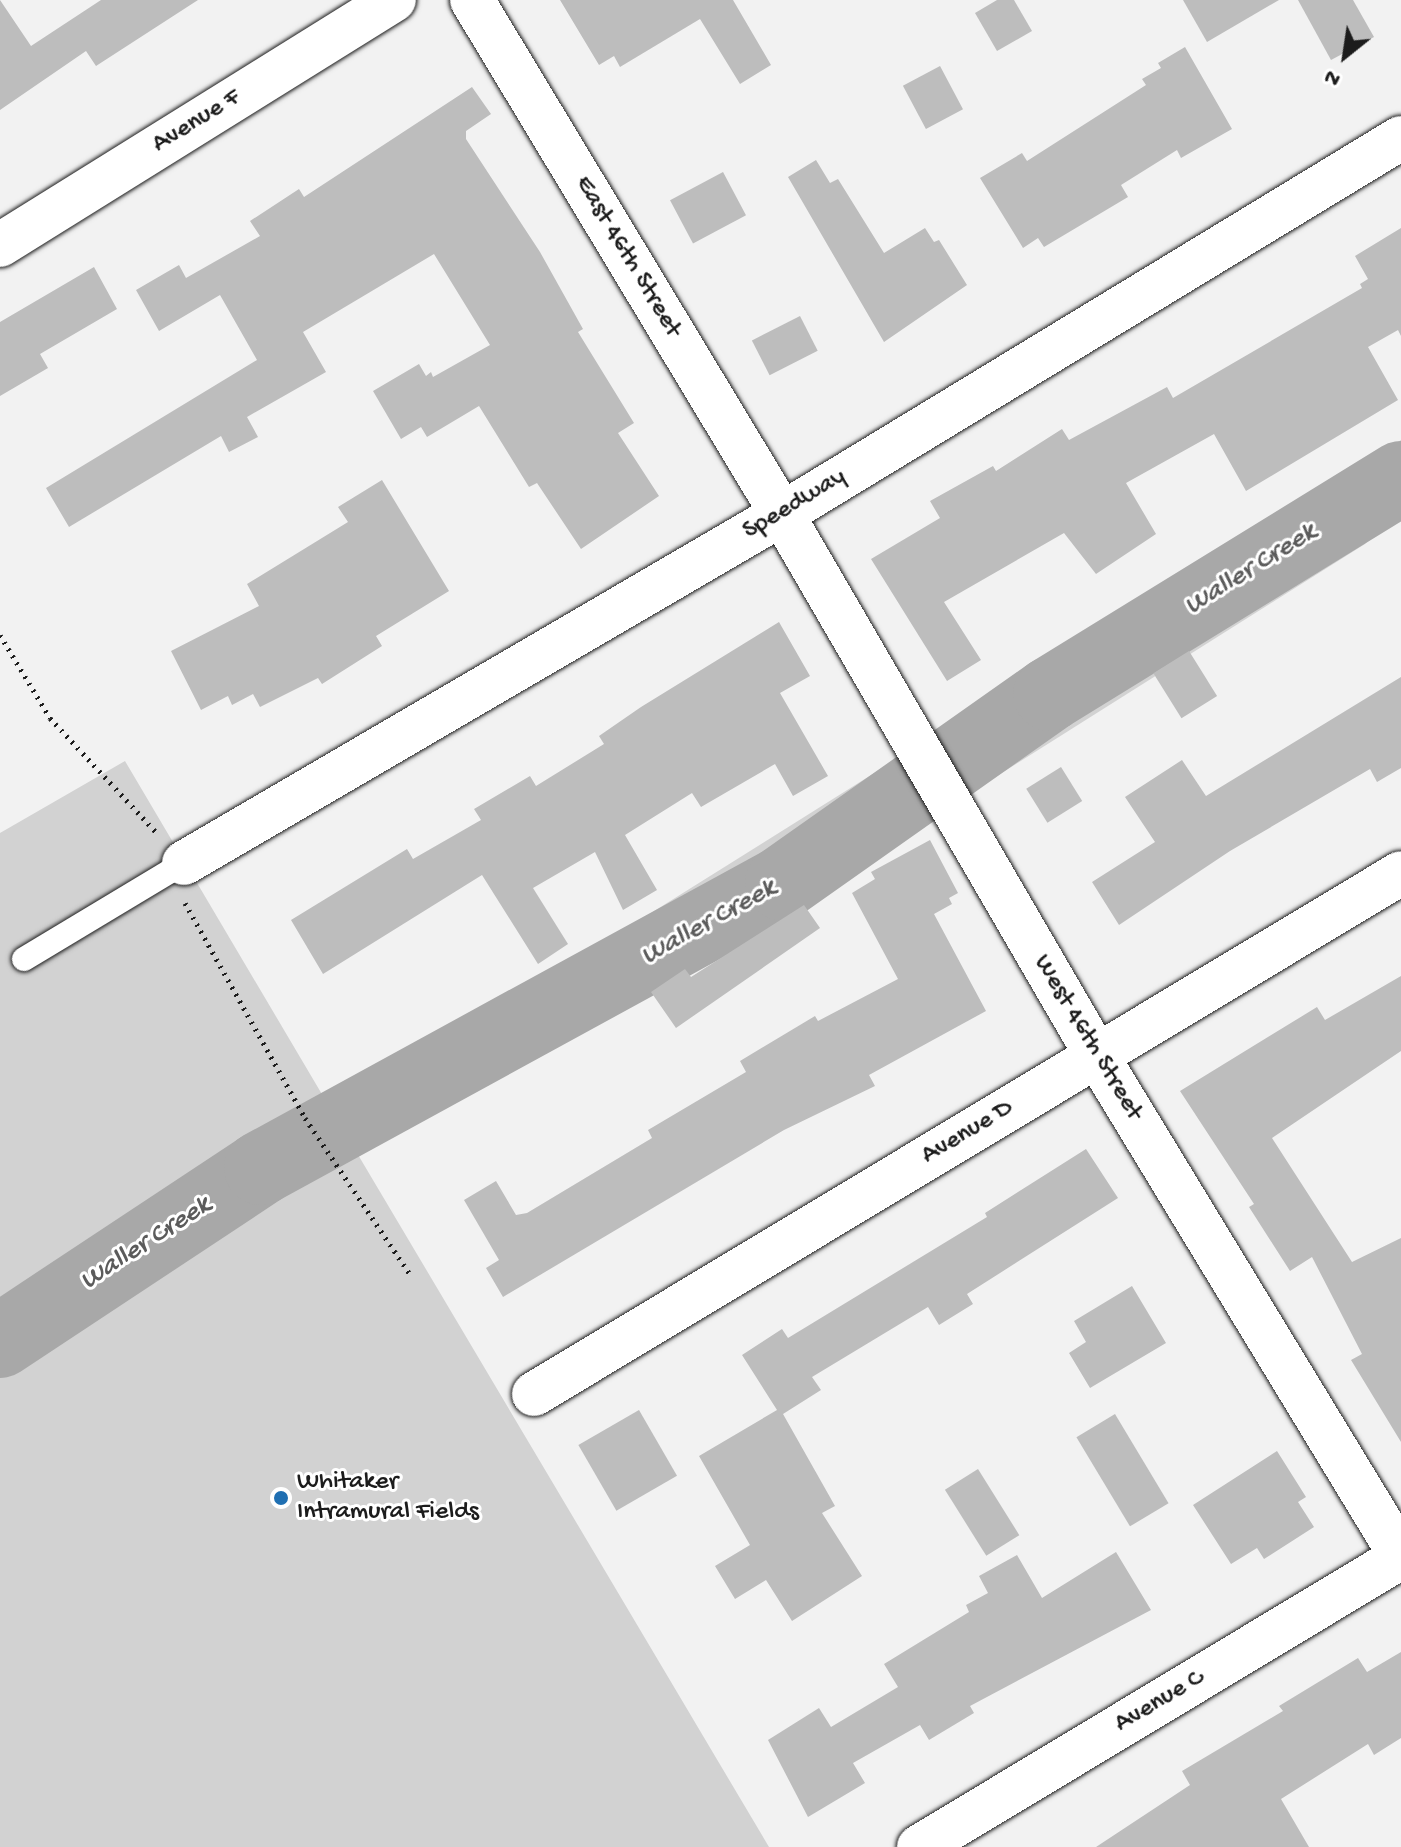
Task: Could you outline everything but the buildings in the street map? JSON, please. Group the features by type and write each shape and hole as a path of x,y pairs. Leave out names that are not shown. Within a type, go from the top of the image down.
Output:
{"street":[{"name":"Avenue F","path":"0,245 394,0"},
{"name":"East 46th Street","path":"472,0 782,514"},
{"name":"Speedway","path":"184,863 782,514 1401,138"},
{"name":"West 46th Street","path":"782,514 917,754 1401,1557"},
{"name":"Avenue D","path":"534,1394 1401,873"},
{"name":"Avenue C","path":"919,1847 1401,1557"}],"lane":[{"path":"24,959 184,863"}],"path":[{"path":"0,635 50,718 184,863 185,908 305,1118 410,1274"}],"shaded area":[{"path":"1401,440 1401,504 1365,544 973,791 937,733"},
{"name":"Whitaker Intramural Fields","path":"125,761 323,1096 643,918 887,765 925,821 354,1148 769,1847 0,1847 0,833"}],"waterway":[{"name":"Waller Creek","path":"0,1341 261,1168 782,883 1050,694 1401,478"}],"place":[{"name":"Whitaker Intramural Fields","path":"281,1498"}]}
